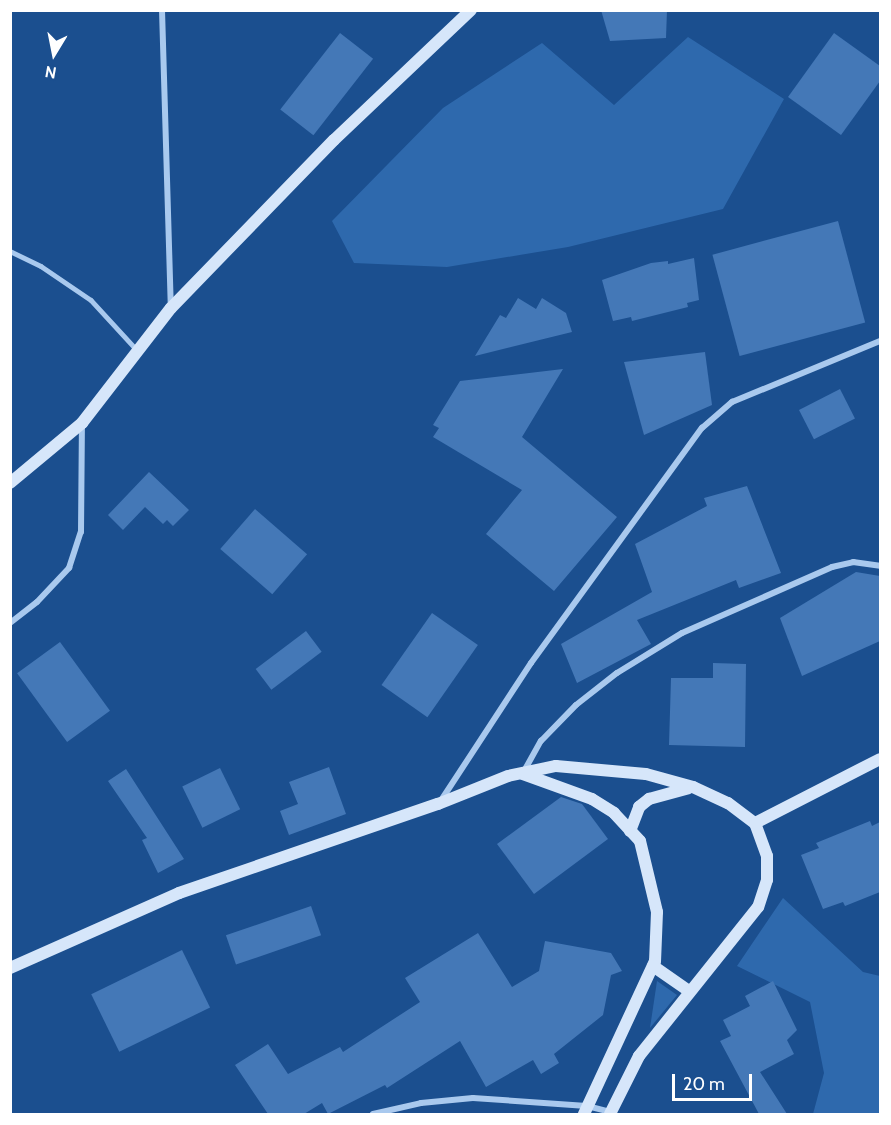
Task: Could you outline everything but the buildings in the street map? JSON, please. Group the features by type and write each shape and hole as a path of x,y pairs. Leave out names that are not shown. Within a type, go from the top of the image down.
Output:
{"main road":[{"path":"10,483 82,423 171,308 334,140 471,10"},
{"path":"755,822 880,759"},
{"path":"10,968 179,893 522,774 556,766 603,769 693,787 728,803 755,822 767,856 767,880 758,907 688,991 639,1056 610,1113"},
{"path":"522,774 592,799 614,813 640,841 657,912 653,966 586,1110"},
{"path":"630,831 639,807 649,798 693,787"},
{"path":"653,966 688,991"}],"street":[{"path":"162,10 171,308"},
{"path":"438,804 531,663 702,428 732,402 880,341"},
{"path":"10,623 37,602 69,568 81,532 82,423"},
{"path":"522,774 541,741 576,705 617,674 682,633 832,567 853,562 880,566"},
{"path":"373,1114 421,1103 473,1098 610,1113"}],"lane":[{"path":"10,251 41,266 91,300 138,351"}],"shaded area":[{"path":"688,37 784,99 723,209 568,247 447,267 354,263 332,221 443,108 542,43 614,105"},
{"path":"783,898 863,972 880,976 880,1114 813,1114 824,1073 810,1002 737,966"},
{"path":"657,981 677,995 650,1028"}]}
